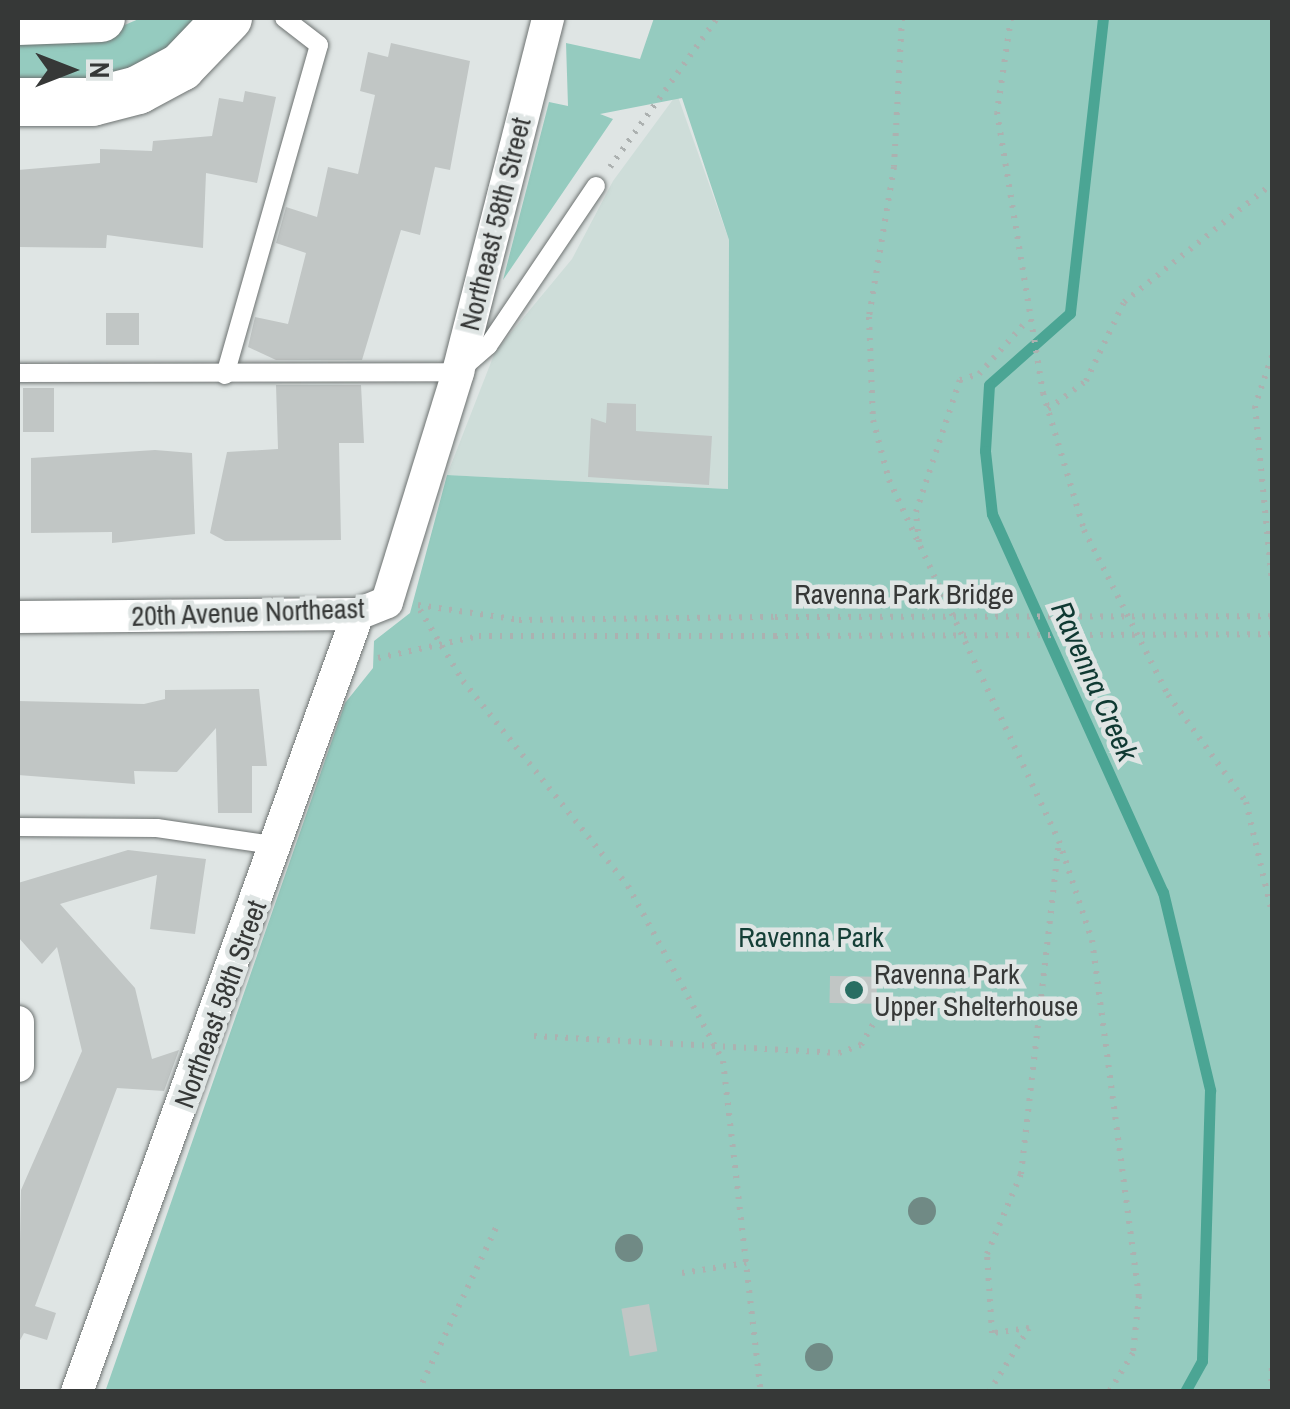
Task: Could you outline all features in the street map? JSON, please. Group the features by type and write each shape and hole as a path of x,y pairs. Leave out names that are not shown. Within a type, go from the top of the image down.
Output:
{"main road":[{"path":"18,21 100,18"},
{"path":"18,102 92,102 138,90 181,67 228,18"}],"street":[{"name":"Northeast 58th Street","path":"77,1392 279,846 387,607 458,372 548,18"},
{"name":"20th Avenue Northeast","path":"18,617 387,607"},
{"path":"18,1022 18,1066"}],"lane":[{"path":"225,374 319,44 284,18"},
{"path":"18,373 458,372 488,346 596,186"},
{"path":"18,827 158,828 279,846"}],"path":[{"path":"596,186 716,18"},
{"path":"902,18 868,373 889,480 1058,841 1092,940 1140,1296 1133,1353 1109,1392"},
{"path":"1012,18 997,112 1026,326 1043,393 1084,530 1168,694 1246,802 1272,912"},
{"path":"1048,409 1086,381 1124,302 1272,184"},
{"path":"920,547 916,512 960,380 980,374 1026,326"},
{"path":"1272,356 1255,406 1272,582"},
{"path":"387,607 444,646 628,886 710,1041 730,1083 761,1392"},
{"name":"Ravenna Park Bridge","path":"387,607 519,620 1272,616"},
{"path":"371,658 501,635 1272,634"},
{"path":"989,1392 1028,1328 992,1334 988,1254 1021,1174 1058,841"},
{"path":"534,1036 710,1041 855,1051 878,1016"},
{"path":"418,1392 496,1228"},
{"path":"682,1273 746,1263"},
{"path":"1271,1392 1272,1366"}],"shaded area":[{"path":"677,94 729,240 728,489 447,475 495,352 572,259 613,181"}],"green space":[{"path":"141,18 204,18 178,44 115,78 18,84 18,38 106,33"},
{"name":"Ravenna Park","path":"654,18 1272,18 1272,1391 105,1392 345,703 373,668 374,641 410,613 447,475 728,489 729,240 682,98 600,114 613,119 503,280 549,102 568,106 566,43 640,59"}],"building":[{"path":"391,43 470,61 450,170 435,167 420,235 401,230 362,360 276,360 248,347 255,317 288,324 306,253 276,243 286,207 317,217 328,167 358,174 375,95 360,91 368,52 388,57"},
{"path":"245,91 276,97 257,183 206,173 203,248 107,235 106,248 18,247 18,170 100,163 100,149 152,151 153,141 212,136 219,98 243,102"},
{"path":"106,313 139,313 139,345 106,345"},
{"path":"276,385 361,385 364,443 339,443 341,540 225,541 210,533 227,452 278,449"},
{"path":"23,388 54,388 54,432 23,432"},
{"path":"607,403 636,404 636,431 712,436 709,485 588,477 591,418 606,423"},
{"path":"155,450 192,453 195,534 112,543 112,532 31,533 31,458"},
{"path":"259,689 267,766 252,766 252,813 218,813 216,728 177,772 134,771 135,784 18,775 18,701 144,704 165,699 165,690"},
{"path":"128,850 206,859 195,934 150,929 157,875 60,904 135,988 152,1059 179,1050 164,1091 117,1088 35,1306 56,1313 47,1340 24,1333 18,1344 21,1190 82,1051 57,947 42,964 18,937 18,883"},
{"name":"Ravenna Park Upper Shelterhouse","path":"830,976 877,977 877,1004 830,1003"},
{"path":"649,1304 657,1351 630,1356 621,1309"}],"waterway":[{"name":"Ravenna Creek","path":"1103,18 1070,313 989,385 985,451 992,514 1163,892 1210,1090 1202,1361 1185,1392"}],"place":[{"name":"Ravenna Park Upper Shelterhouse","path":"854,990"}]}
